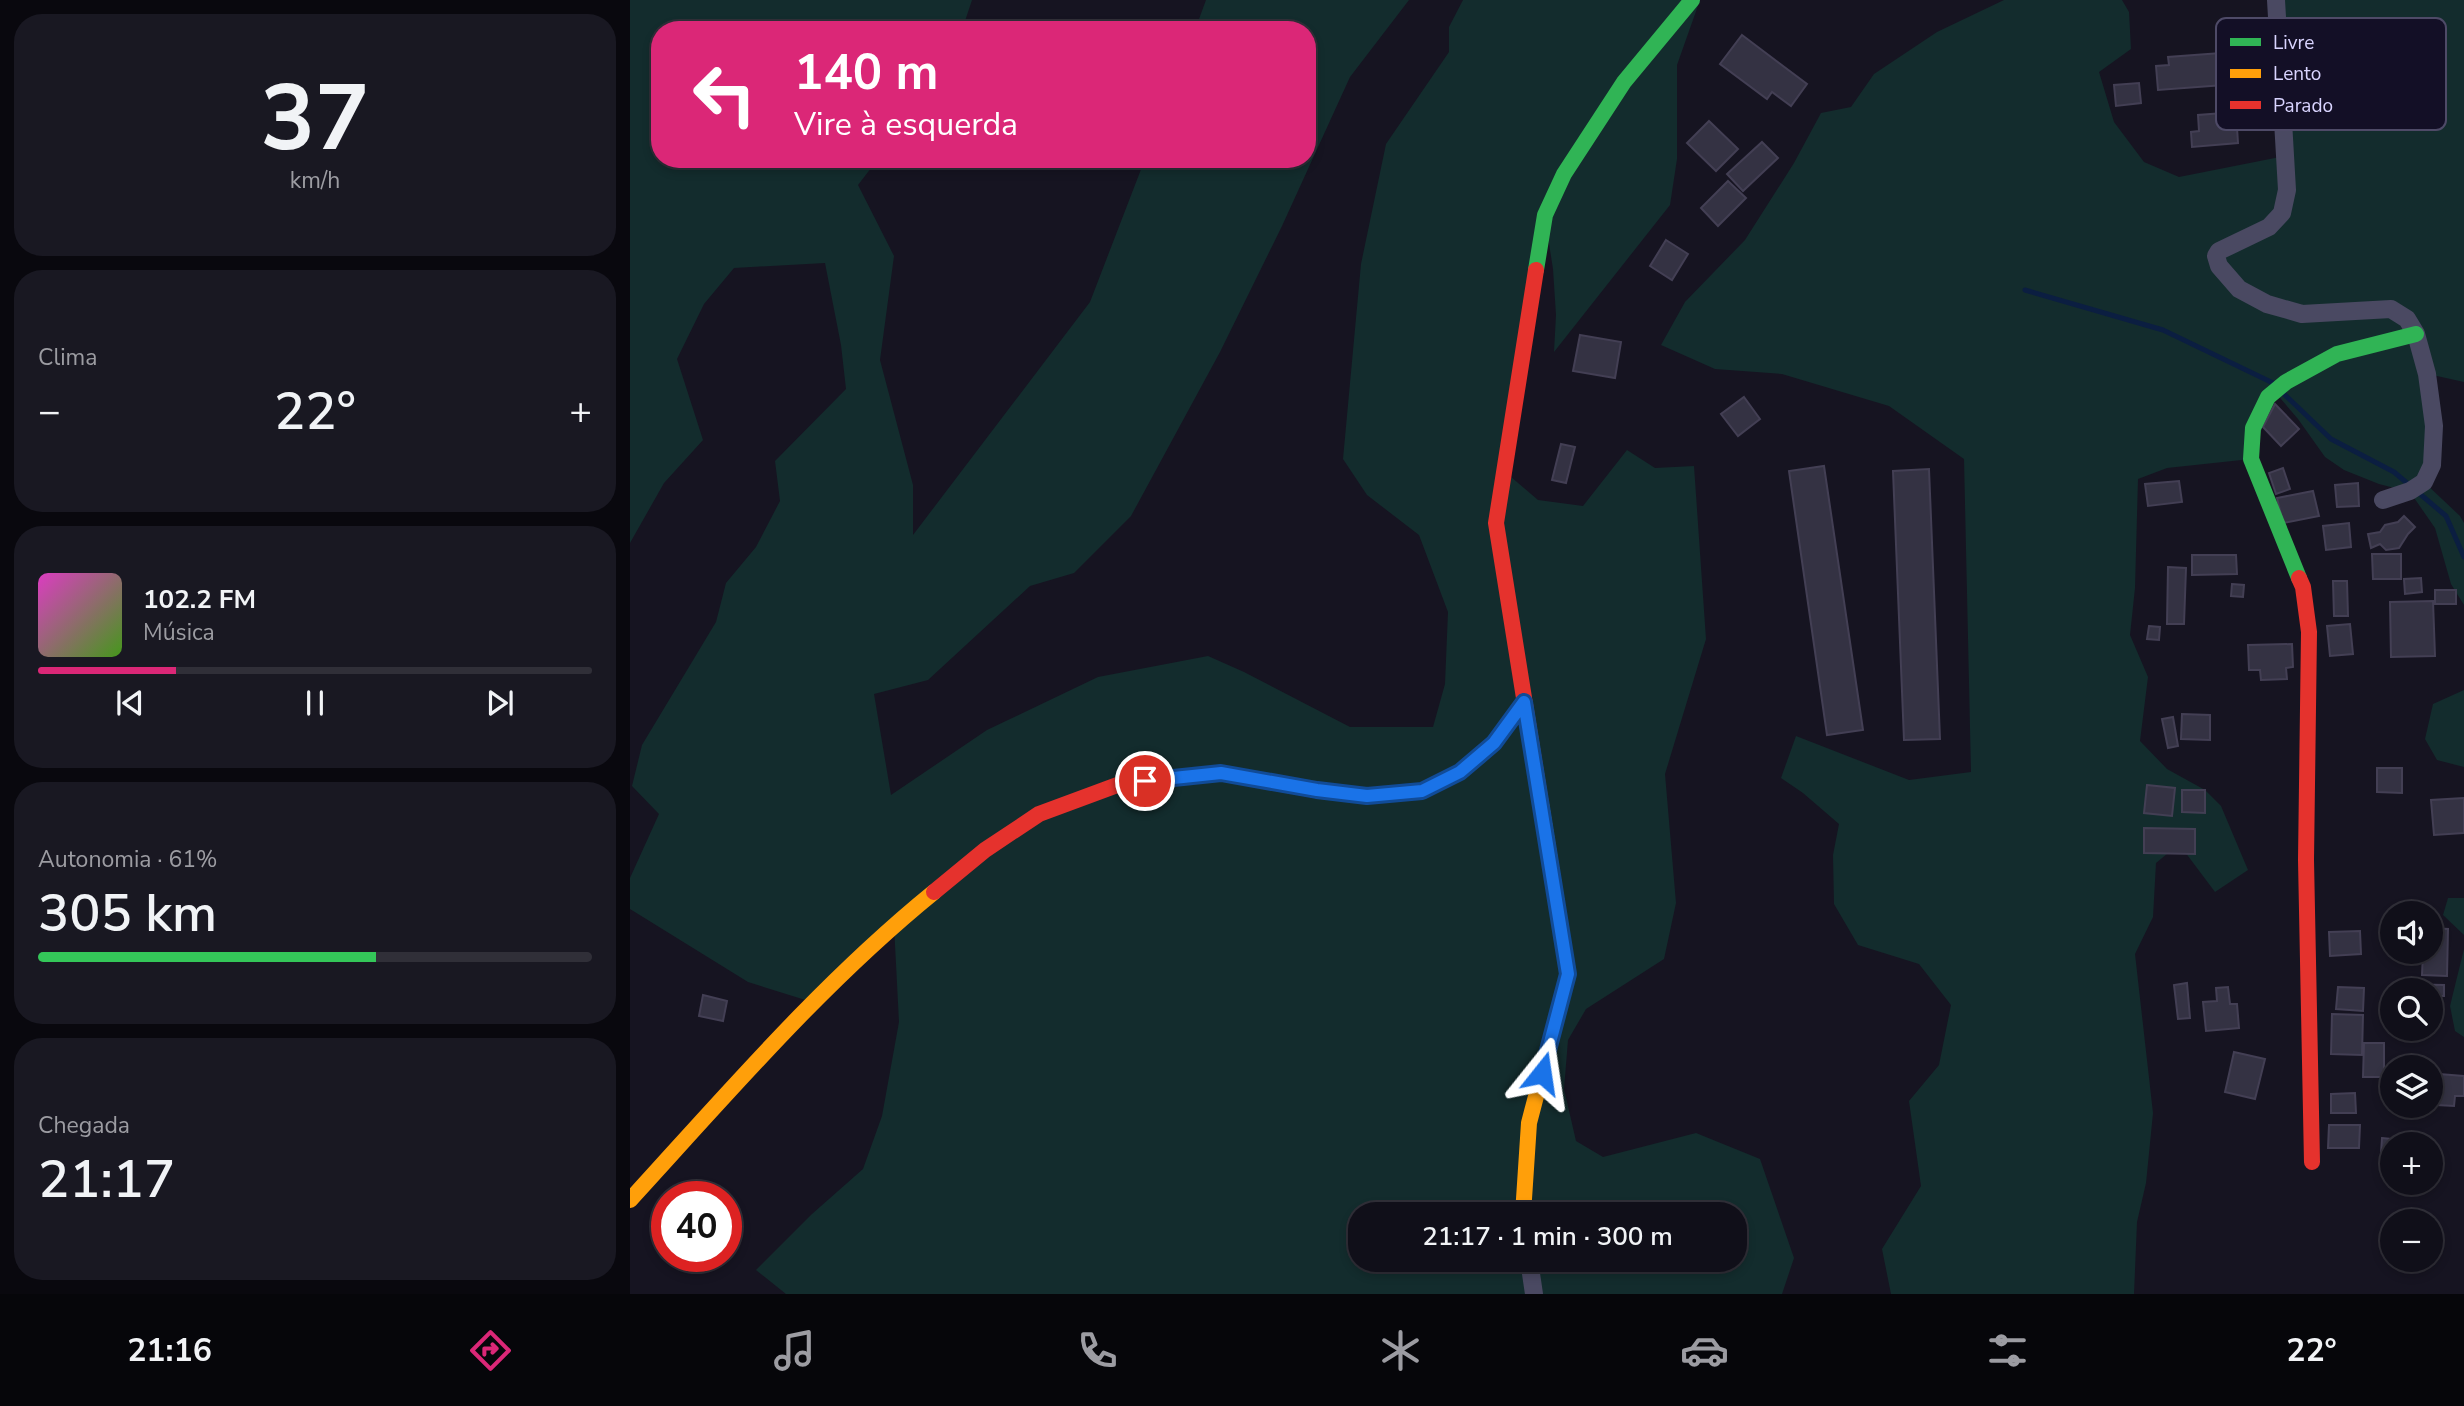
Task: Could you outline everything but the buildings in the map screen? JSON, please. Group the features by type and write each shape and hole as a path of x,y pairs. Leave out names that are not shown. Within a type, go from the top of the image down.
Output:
{"street":[{"path":"1524,1202 1529,1123 1568,974 1496,523 1545,215 1564,174 1624,82 1692,0"},
{"path":"2276,0 2277,18"},
{"path":"2284,130 2287,190 2282,213 2269,227 2219,251 2216,256 2219,266 2239,289 2267,304 2302,314 2391,309 2407,318 2416,334 2427,374 2434,426 2432,465 2417,487 2383,500"},
{"path":"2312,1162 2306,860 2309,632 2303,587 2251,459 2253,428 2268,397 2286,382 2337,354 2416,334"},
{"path":"630,1200 766,1051 894,924 985,850 1039,814 1120,783 1221,773 1367,796 1422,791 1460,772 1494,743 1524,702"},
{"path":"1531,1272 1534,1294"}],"green space":[{"path":"630,0 972,0 965,21 651,21 651,168 871,168 858,185 894,256 880,360 913,485 913,535 1090,302 1142,168 1308,168 1220,352 1131,516 1074,573 1030,586 928,680 874,694 891,795 987,730 1098,677 1208,656 1350,727 1433,727 1445,684 1448,612 1419,535 1367,495 1343,459 1361,264 1386,144 1449,52 1449,27 1463,0 1700,0 1677,65 1677,159 1670,205 1554,352 1556,315 1553,269 1545,218 1504,471 1538,500 1583,506 1627,450 1655,468 1694,466 1706,639 1665,774 1676,903 1664,959 1586,1009 1568,1040 1564,1089 1576,1141 1603,1157 1696,1133 1760,1159 1794,1258 1782,1294 786,1294 756,1270 812,1214 863,1169 882,1116 899,1022 894,925 815,1003 748,982 630,909 630,878 659,814 632,786 642,745 716,622 726,583 756,547 780,501 775,461 846,389 841,345 825,263 734,268 704,304 677,359 703,440 664,483 630,543"},
{"path":"1206,0 1409,0 1350,77 1316,152 1316,21 1198,21"},
{"path":"2004,0 2122,0 2129,12 2131,49 2099,72 2114,122 2144,162 2179,177 2285,156 2284,130 2446,130 2446,18 2277,18 2276,0 2464,0 2464,382 2428,374 2424,482 2464,523 2464,605 2451,584 2435,528 2410,492 2379,484 2344,470 2325,457 2275,392 2251,459 2167,468 2138,479 2135,588 2130,635 2148,677 2140,741 2167,769 2205,790 2221,806 2248,870 2215,892 2179,844 2156,863 2153,917 2135,954 2153,1113 2146,1183 2137,1222 2134,1294 1891,1294 1882,1249 1921,1186 1909,1101 1939,1065 1951,1005 1919,964 1858,945 1834,904 1833,855 1839,824 1781,778 1796,736 1909,780 1971,772 1964,459 1889,406 1782,374 1715,369 1661,345 1685,302 1745,240 1794,163 1821,113 1851,107 1874,74 1937,32"},
{"path":"2464,690 2464,767 2437,760 2425,739 2433,704"},
{"path":"2448,898 2464,898 2464,935 2443,915"},
{"path":"2464,949 2464,1037 2455,1031 2450,1006"}],"waterway":[{"path":"2025,290 2163,330 2273,383"},
{"path":"2283,393 2331,439 2394,472 2446,516 2464,557"}],"traffic: fast":[{"path":"1536,270 1545,215 1564,174 1624,82 1692,0"},
{"path":"2299,578 2251,459 2253,428 2268,397 2286,382 2337,354 2416,334"},
{"path":"1315,790 1367,796 1422,791 1460,772 1494,743 1524,702"}],"traffic: slow":[{"path":"1524,1202 1529,1123 1568,974 1541,804"},
{"path":"630,1200 814,1001 934,892"}],"traffic: jam":[{"path":"1536,270 1496,523 1541,804"},
{"path":"2299,578 2303,587 2309,632 2306,860 2312,1162"},
{"path":"934,892 985,850 1039,814 1120,784 1221,773 1315,790"}],"route":[{"path":"1145,781 1221,773 1367,796 1422,791 1460,772 1494,743 1524,702 1568,974 1542,1073"}]}
